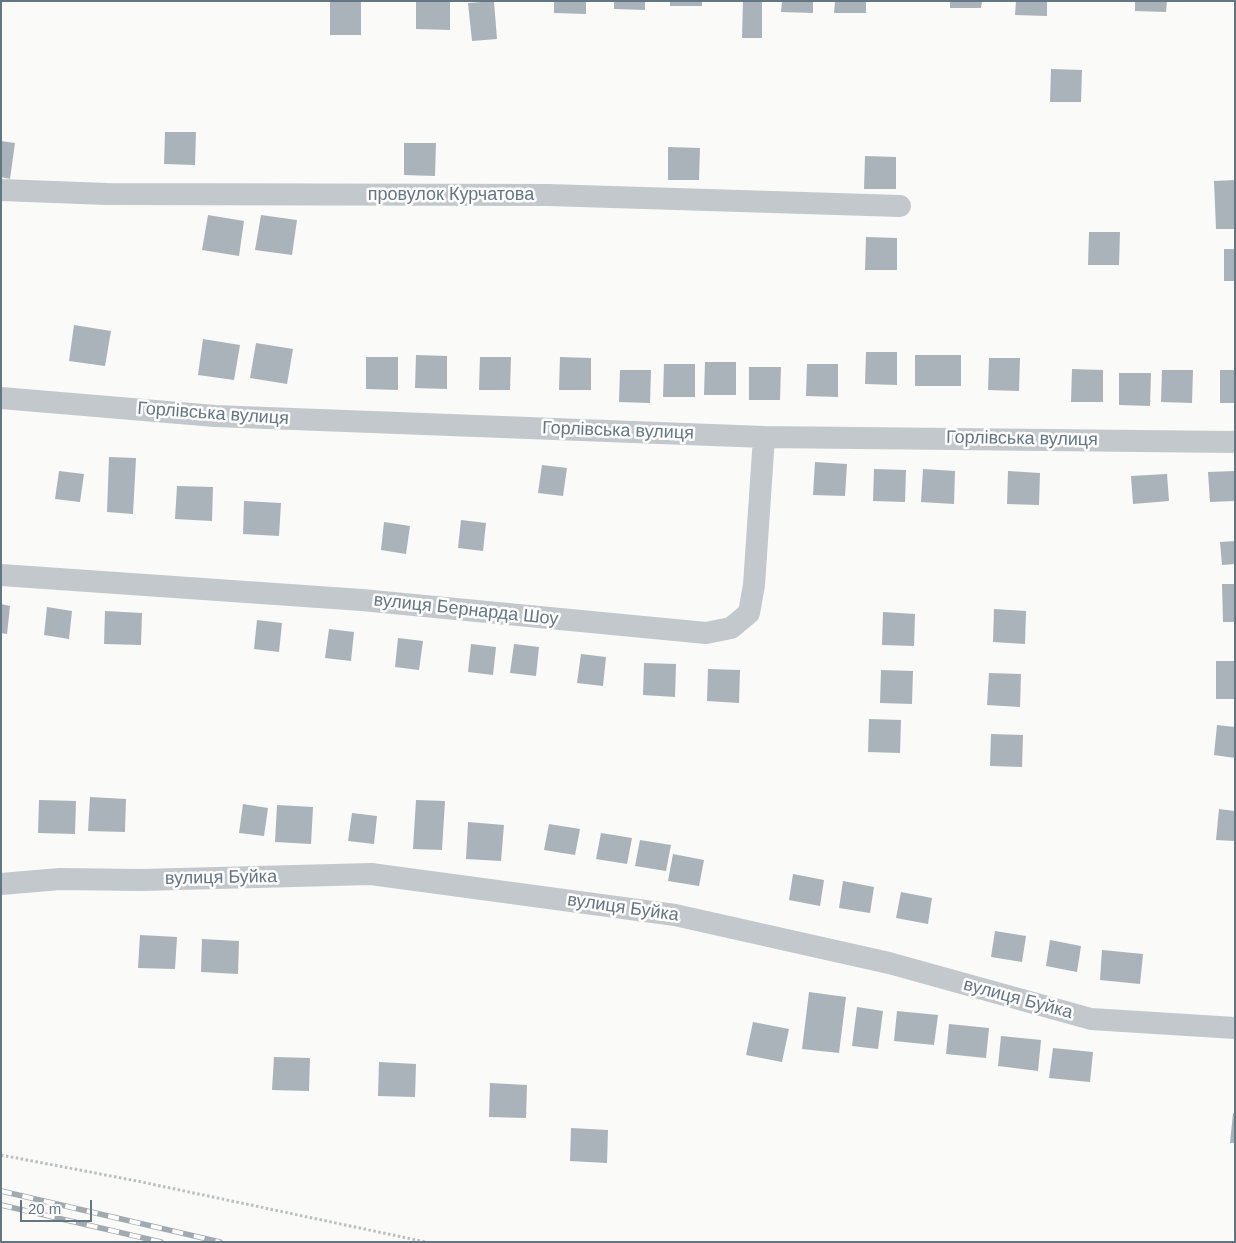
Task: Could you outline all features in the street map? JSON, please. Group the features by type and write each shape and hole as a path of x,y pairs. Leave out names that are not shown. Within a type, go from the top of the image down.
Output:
{"street":[{"name":"провулок Курчатова","path":"1,190 107,194 548,195 900,206"},
{"name":"Горлівська вулиця","path":"1,398 216,416 764,437 1235,442"},
{"name":"вулиця Бернарда Шоу","path":"1,575 362,600 706,633 731,628 749,613 754,585 764,437"},
{"name":"вулиця Буйка","path":"1,884 60,879 141,880 371,874 675,915 888,963 1091,1019 1235,1028"}],"path":[{"path":"1,1155 137,1181 426,1242"}],"building":[{"path":"416,1 450,1 450,30 416,29"},
{"path":"494,1 497,39 472,41 468,3"},
{"path":"554,1 586,1 586,14 554,13"},
{"path":"614,1 645,1 645,10 614,9"},
{"path":"670,1 702,1 702,6 670,6"},
{"path":"743,1 762,1 762,38 742,38"},
{"path":"782,1 813,1 813,13 781,12"},
{"path":"835,1 866,1 866,13 834,13"},
{"path":"950,1 982,1 981,8 950,8"},
{"path":"1016,1 1047,1 1047,16 1015,15"},
{"path":"1135,1 1167,1 1166,12 1135,11"},
{"path":"330,2 361,2 361,35 330,35"},
{"path":"1051,69 1082,70 1081,102 1050,102"},
{"path":"165,132 196,132 195,165 164,164"},
{"path":"1,141 15,143 10,179 1,177"},
{"path":"404,143 436,143 435,176 404,175"},
{"path":"668,147 700,148 699,180 668,180"},
{"path":"865,156 896,157 896,189 864,189"},
{"path":"1235,180 1235,229 1216,229 1214,181"},
{"path":"208,215 244,221 239,256 202,250"},
{"path":"261,215 297,220 292,255 255,250"},
{"path":"1089,232 1120,232 1119,265 1088,265"},
{"path":"866,237 897,238 897,270 865,270"},
{"path":"1224,249 1235,249 1235,281 1224,281"},
{"path":"74,325 111,331 105,366 69,361"},
{"path":"203,339 240,345 234,380 198,375"},
{"path":"256,343 293,349 287,384 250,378"},
{"path":"866,352 897,352 897,385 865,384"},
{"path":"416,355 447,356 447,389 415,388"},
{"path":"915,355 961,355 961,386 915,386"},
{"path":"366,357 398,357 398,390 366,389"},
{"path":"480,357 511,357 510,390 479,390"},
{"path":"560,357 591,358 591,390 559,390"},
{"path":"989,358 1020,358 1019,391 988,390"},
{"path":"705,362 736,362 736,395 704,395"},
{"path":"664,364 695,364 695,397 663,397"},
{"path":"807,364 838,364 838,397 806,396"},
{"path":"749,367 781,367 780,400 749,400"},
{"path":"1072,369 1103,370 1103,402 1071,402"},
{"path":"620,370 651,370 650,403 619,402"},
{"path":"1162,370 1193,370 1192,403 1161,402"},
{"path":"1220,370 1235,370 1235,403 1220,403"},
{"path":"1119,373 1151,373 1150,406 1119,405"},
{"path":"109,457 136,458 133,514 107,512"},
{"path":"815,462 847,464 845,496 813,495"},
{"path":"542,465 567,468 563,496 538,493"},
{"path":"874,469 906,470 905,502 873,501"},
{"path":"923,469 955,471 954,504 921,502"},
{"path":"59,471 84,474 80,502 55,499"},
{"path":"1008,471 1040,473 1039,505 1007,504"},
{"path":"1235,471 1235,501 1210,502 1208,472"},
{"path":"1167,474 1169,501 1133,504 1131,476"},
{"path":"177,486 213,487 212,521 175,519"},
{"path":"244,501 281,503 279,536 243,534"},
{"path":"461,520 486,523 483,551 458,548"},
{"path":"384,522 410,526 406,554 381,550"},
{"path":"1235,541 1235,564 1222,565 1220,542"},
{"path":"1222,584 1235,584 1235,622 1223,622"},
{"path":"1,604 10,606 7,634 1,633"},
{"path":"47,607 72,611 69,639 44,635"},
{"path":"994,609 1026,611 1025,644 993,642"},
{"path":"105,611 142,613 141,645 104,644"},
{"path":"883,612 915,614 914,646 882,645"},
{"path":"257,620 282,623 279,652 254,649"},
{"path":"329,629 354,632 351,661 325,658"},
{"path":"398,638 423,641 419,670 395,667"},
{"path":"471,644 496,647 493,675 468,672"},
{"path":"514,644 539,647 536,676 510,673"},
{"path":"581,654 606,657 603,686 577,683"},
{"path":"1216,661 1235,661 1235,699 1216,699"},
{"path":"644,663 676,664 675,697 643,695"},
{"path":"708,669 740,670 739,703 707,701"},
{"path":"881,670 913,671 912,704 880,703"},
{"path":"989,673 1021,674 1020,707 987,705"},
{"path":"869,719 901,720 900,753 868,752"},
{"path":"1217,725 1235,727 1235,758 1214,755"},
{"path":"991,734 1023,735 1022,767 990,766"},
{"path":"90,797 126,799 125,832 88,831"},
{"path":"39,800 76,801 75,834 38,833"},
{"path":"416,800 445,801 442,850 413,849"},
{"path":"243,804 268,808 264,836 239,833"},
{"path":"277,805 313,807 311,844 275,842"},
{"path":"1219,809 1235,811 1235,841 1216,840"},
{"path":"352,813 377,816 374,844 348,841"},
{"path":"468,822 504,825 501,861 466,859"},
{"path":"549,824 580,829 575,855 544,850"},
{"path":"601,833 632,838 627,864 596,859"},
{"path":"640,840 671,845 666,871 635,866"},
{"path":"673,854 704,860 699,886 668,881"},
{"path":"793,874 824,880 820,906 789,900"},
{"path":"843,881 874,887 870,913 839,908"},
{"path":"901,892 932,898 928,924 896,918"},
{"path":"995,931 1026,936 1022,962 991,957"},
{"path":"140,935 177,937 175,969 138,968"},
{"path":"202,939 239,941 238,974 201,972"},
{"path":"1050,940 1081,946 1077,972 1046,966"},
{"path":"1102,950 1143,954 1140,984 1100,980"},
{"path":"809,992 846,997 839,1053 802,1049"},
{"path":"857,1007 883,1011 878,1049 852,1046"},
{"path":"897,1011 938,1015 934,1045 894,1041"},
{"path":"753,1022 789,1029 782,1062 746,1055"},
{"path":"949,1024 989,1028 986,1058 946,1054"},
{"path":"1001,1036 1041,1040 1038,1071 998,1066"},
{"path":"1053,1048 1093,1052 1090,1082 1049,1078"},
{"path":"274,1057 310,1058 309,1091 272,1090"},
{"path":"379,1062 416,1064 415,1097 378,1096"},
{"path":"490,1083 527,1085 526,1118 489,1117"},
{"path":"1233,1113 1235,1113 1235,1143 1230,1143"},
{"path":"571,1128 608,1130 607,1163 570,1161"}],"railway":[{"path":"1,1191 220,1242"},
{"path":"1,1205 161,1242"}]}
